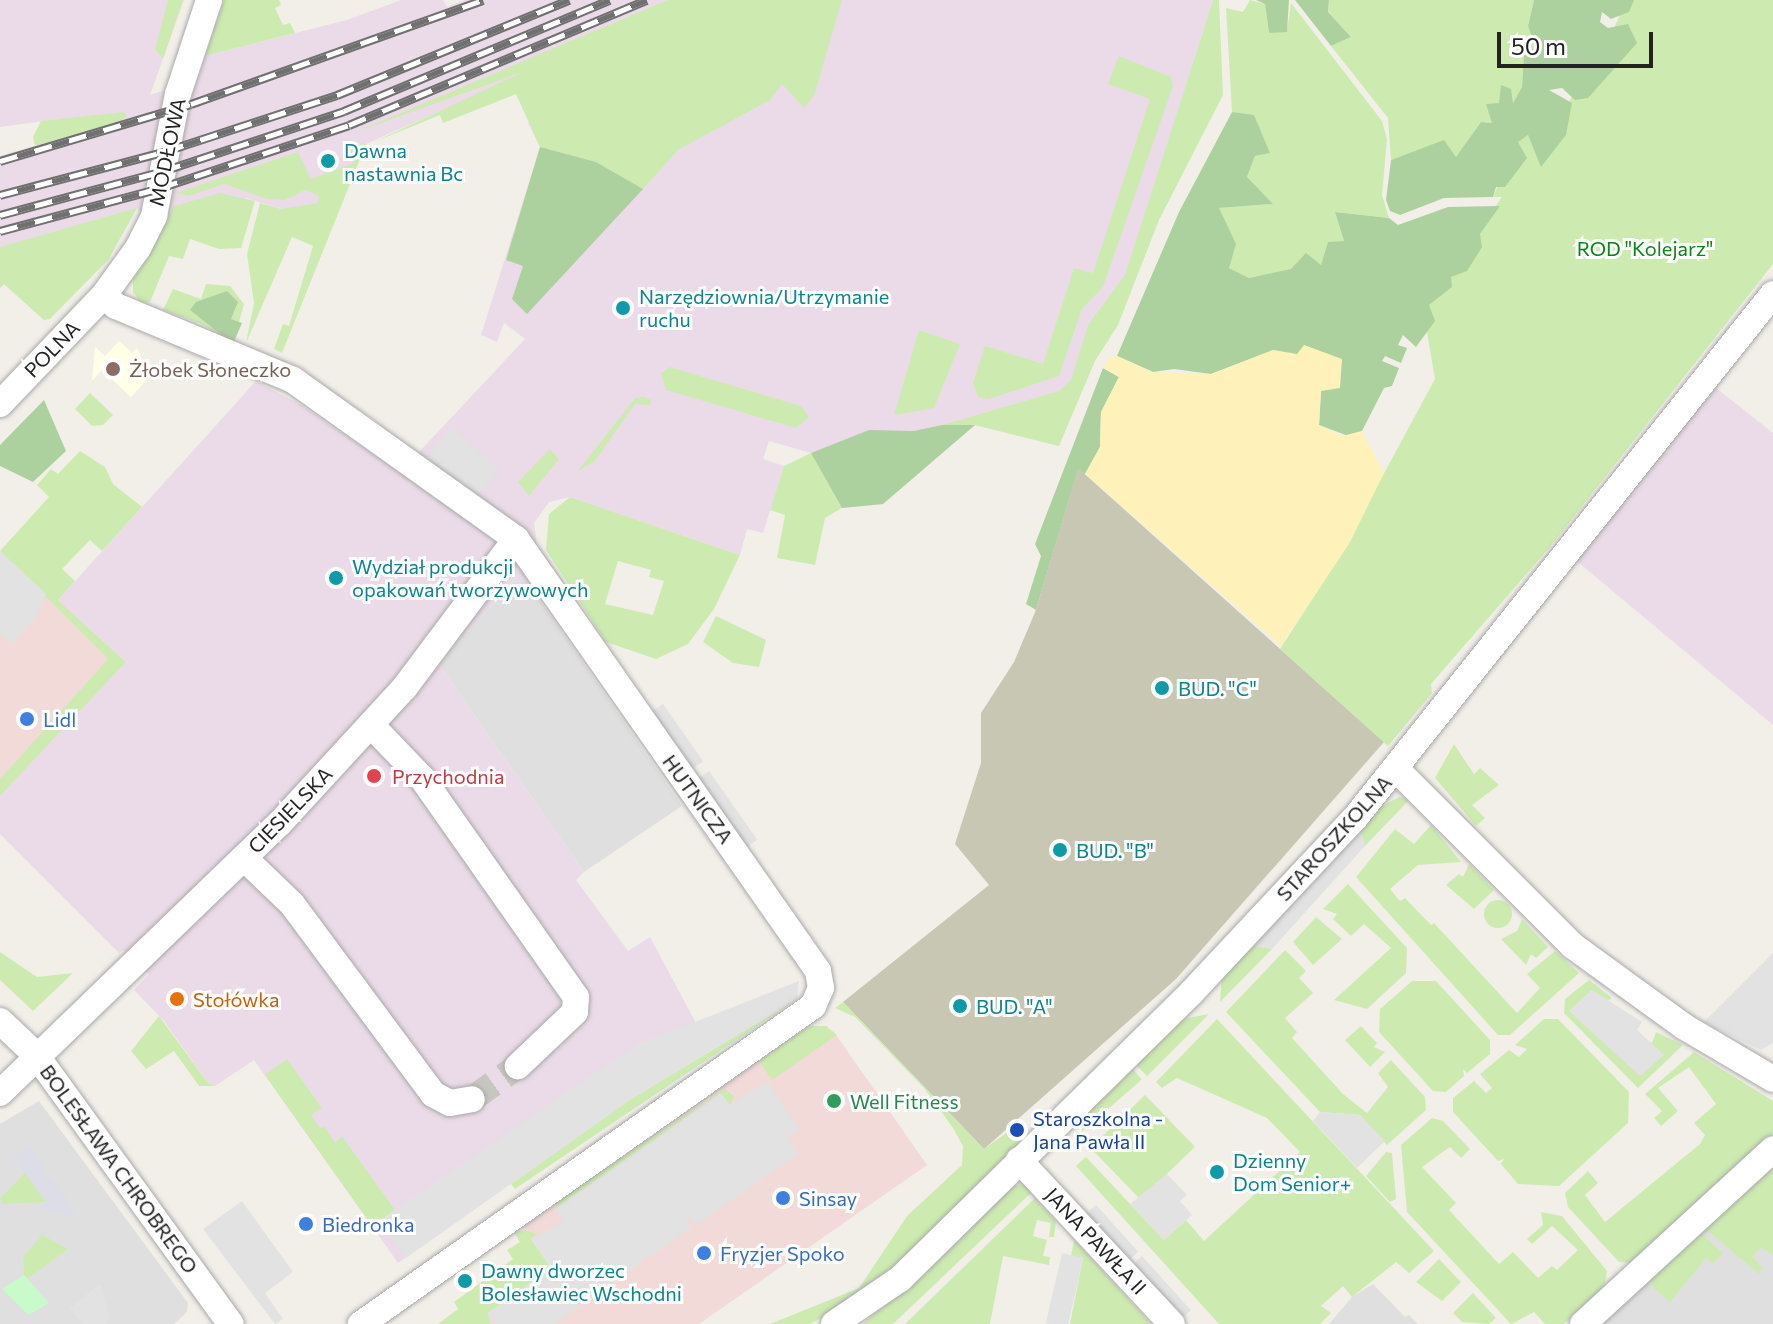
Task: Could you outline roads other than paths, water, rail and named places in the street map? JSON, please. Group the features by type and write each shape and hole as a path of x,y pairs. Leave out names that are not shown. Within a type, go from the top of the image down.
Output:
{"street":[{"name":"MODŁOWA","path":"104,295 138,248 154,216 178,94 209,0"},
{"name":"STAROSZKOLNA","path":"834,1324 900,1279 1211,972 1396,769 1773,294"},
{"name":"POLNA","path":"0,404 104,295"},
{"name":"HUTNICZA","path":"104,295 116,306 293,380 516,539 810,955 820,980 819,998 739,1061 361,1324"},
{"name":"CIESIELSKA","path":"0,1093 244,858 371,725 516,539"},
{"path":"371,725 431,789 576,997 575,1012 518,1066"},
{"path":"1396,769 1573,946 1683,1026 1773,1079"},
{"path":"244,858 292,904 433,1094 456,1104 472,1099"},
{"name":"BOLESŁAWA CHROBREGO","path":"0,1021 36,1055 223,1321"},
{"path":"1583,1324 1773,1149"},
{"name":"JANA PAWŁA II","path":"1019,1160 1172,1324"}],"tunnel":[{"path":"472,1099 518,1066"}],"railway":[{"path":"0,161 191,104 483,0"},
{"path":"0,195 166,151 337,95 569,0"},
{"path":"0,215 163,171 344,111 610,0"},
{"path":"0,231 160,188 349,125 647,0"}],"place":[{"name":"Dawna nastawnia Bc","path":"328,161"},
{"name":"Narzędziownia/Utrzymanie ruchu","path":"623,308"},
{"name":"Żłobek Słoneczko","path":"113,369"},
{"name":"Wydział produkcji opakowań tworzywowych","path":"336,578"},
{"name":"BUD. \"C\"","path":"1162,688"},
{"name":"Lidl","path":"27,719"},
{"name":"Przychodnia","path":"374,776"},
{"name":"BUD. \"B\"","path":"1060,850"},
{"name":"Stołówka","path":"177,999"},
{"name":"BUD. \"A\"","path":"960,1006"},
{"name":"Well Fitness","path":"834,1101"},
{"name":"Staroszkolna - Jana Pawła II","path":"1017,1130"},
{"name":"Dzienny Dom Senior+","path":"1217,1172"},
{"name":"Sinsay","path":"783,1198"},
{"name":"Biedronka","path":"306,1224"},
{"name":"Fryzjer Spoko","path":"704,1253"},
{"name":"Dawny dworzec Bolesławiec Wschodni","path":"465,1281"}],"park label":[{"name":"ROD \"Kolejarz\"","path":"1645,248"}]}
